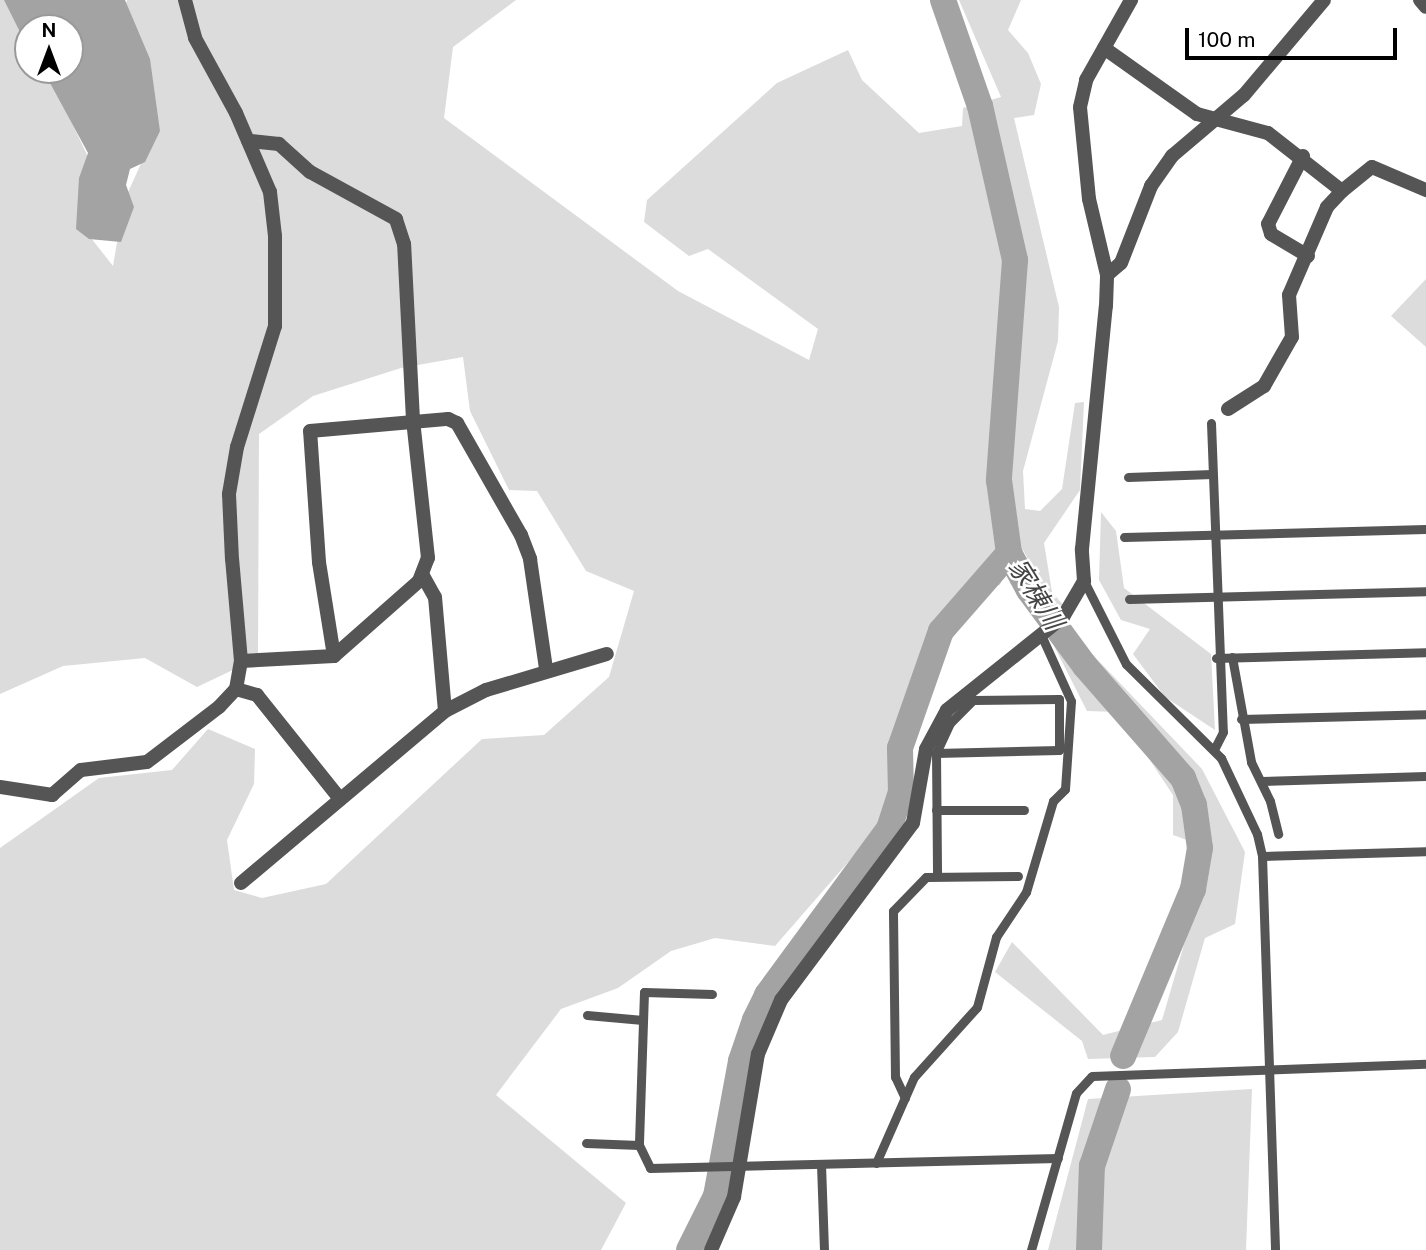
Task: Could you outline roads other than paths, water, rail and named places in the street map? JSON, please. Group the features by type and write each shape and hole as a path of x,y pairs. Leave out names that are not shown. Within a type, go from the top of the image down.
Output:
{"street":[{"path":"0,787 52,795 82,770 146,762 236,689 241,662 229,494 237,447 275,326 277,275 270,192 248,141 195,38 185,0"},
{"path":"711,1250 734,1197 766,1029 781,1000 913,823 934,730 947,710 1063,617 1084,580 1082,549 1107,275 1089,200 1080,107 1086,80 1131,0"},
{"path":"1107,275 1121,264 1151,186 1172,156 1244,95 1324,0"},
{"path":"1420,0 1426,7"},
{"path":"1104,48 1197,114 1243,122 1303,156 1342,191"},
{"path":"241,662 334,656 422,574 428,558 413,419 404,244 396,219 310,172 279,144 248,141"},
{"path":"1303,156 1268,224 1271,234 1308,256"},
{"path":"1228,409 1264,386 1292,337 1289,295 1327,207 1372,167 1426,190"},
{"path":"334,656 319,562 310,431 413,419 457,423 521,535 530,559 546,669"},
{"path":"422,574 435,597 445,711"},
{"path":"241,883 445,711 546,669 607,654"},
{"path":"236,689 257,695 340,799"}],"lane":[{"path":"1211,423 1216,658 1223,732 1214,750"},
{"path":"1128,477 1212,474"},
{"path":"1124,537 1426,529"},
{"path":"1084,580 1126,664 1214,750 1262,856 1275,1250"},
{"path":"1129,599 1426,591"},
{"path":"876,1163 914,1077 977,1007 996,937 1026,892 1053,801 1065,789 1071,701 1045,632"},
{"path":"1216,658 1426,652"},
{"path":"1232,657 1241,719 1278,834"},
{"path":"936,753 1059,750 1059,699 973,700 950,723 936,753 937,876"},
{"path":"1241,719 1426,714"},
{"path":"1261,781 1426,776"},
{"path":"936,810 1024,810"},
{"path":"1262,856 1426,851"},
{"path":"905,1098 895,1077 893,911 926,877 1018,876"},
{"path":"712,994 644,992 639,1145 650,1168 1058,1158"},
{"path":"587,1015 643,1020"},
{"path":"1031,1250 1076,1093 1092,1076 1426,1064"},
{"path":"586,1143 639,1145"},
{"path":"821,1164 824,1250"}],"waterway":[{"name":"家棟川","path":"943,0 980,106 1015,260 999,480 1009,553 1029,590 1085,666 1183,778 1194,805 1200,848 1193,889 1123,1056"},
{"path":"689,1250 716,1196 741,1061 755,1020 767,995 889,829 901,793 900,748 941,631 1009,553"},
{"name":"家棟川","path":"1089,1250 1092,1166 1118,1089"}]}
